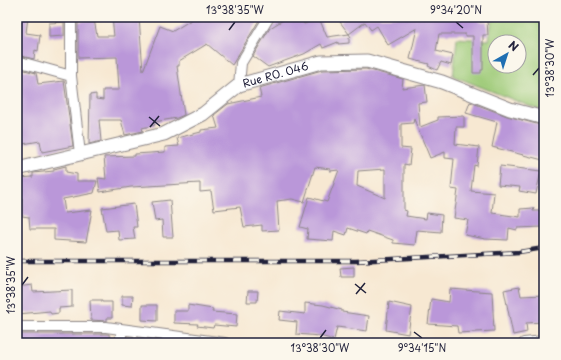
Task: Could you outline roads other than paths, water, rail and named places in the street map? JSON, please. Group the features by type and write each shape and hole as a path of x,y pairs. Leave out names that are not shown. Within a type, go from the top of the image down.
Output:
{"street":[{"path":"71,17 71,76 80,154"},
{"path":"239,85 242,63 269,17"},
{"path":"17,61 71,76"},
{"name":"Rue RO. 046","path":"17,169 164,134 203,114 239,85 321,62 367,61 442,82 510,109 544,118"},
{"path":"17,327 106,327 225,343"},
{"path":"121,329 121,343"},
{"path":"524,343 544,341"}],"railway":[{"path":"17,261 356,261 519,252 544,248"}]}
